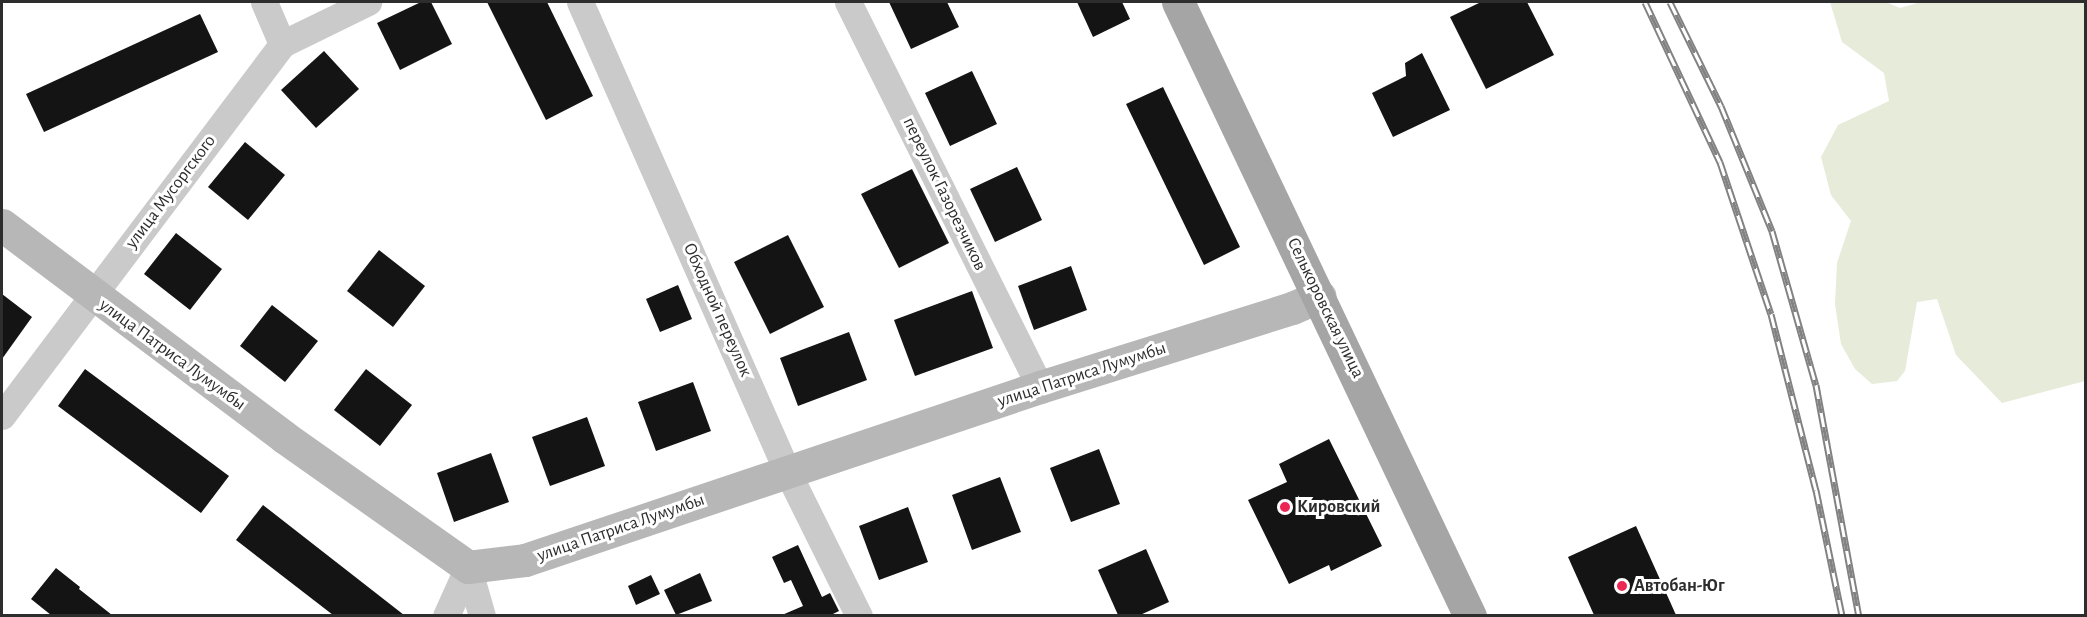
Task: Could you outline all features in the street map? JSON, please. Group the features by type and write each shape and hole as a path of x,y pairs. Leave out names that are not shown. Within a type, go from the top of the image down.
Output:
{"main road":[{"name":"Селькоровская улица","path":"1178,2 1470,615"}],"street":[{"path":"264,2 282,44"},
{"name":"улица Мусоргского","path":"2,416 282,44 368,2"},
{"name":"Обходной переулок","path":"580,2 787,471 859,615"},
{"name":"переулок Газорезчиков","path":"848,2 1040,387"},
{"name":"улица Патриса Лумумбы","path":"2,225 93,296 284,437 468,567 525,560 1040,387 1292,308 1320,296"},
{"path":"468,567 483,615"},
{"path":"446,615 468,567"}],"green space":[{"path":"1830,2 1886,2 1900,8 1921,2 2085,2 2085,381 2002,403 1956,355 1937,299 1917,302 1905,371 1897,381 1872,384 1855,369 1841,344 1835,304 1837,263 1851,221 1831,195 1821,157 1838,125 1889,101 1884,73 1842,42"}],"building":[{"path":"421,2 431,2 452,44 400,70 377,23"},
{"path":"487,2 547,2 593,96 546,120"},
{"path":"889,2 947,2 959,27 911,49"},
{"path":"1077,2 1122,2 1130,19 1093,37"},
{"path":"1481,2 1527,2 1554,55 1486,89 1450,17"},
{"path":"200,14 218,52 44,132 26,94"},
{"path":"324,51 359,89 316,128 281,90"},
{"path":"1422,53 1450,110 1393,137 1372,93 1406,76 1405,63"},
{"path":"972,71 997,124 950,146 925,93"},
{"path":"1163,87 1240,247 1204,265 1126,104"},
{"path":"245,142 285,175 248,220 208,187"},
{"path":"1017,167 1042,220 995,242 970,189"},
{"path":"912,169 949,243 899,268 861,194"},
{"path":"176,233 222,269 190,310 144,274"},
{"path":"788,235 824,307 770,334 734,262"},
{"path":"379,250 425,286 393,327 347,291"},
{"path":"1071,266 1087,310 1034,330 1018,286"},
{"path":"678,285 692,319 660,332 646,299"},
{"path":"972,291 993,348 915,376 894,320"},
{"path":"2,294 32,317 2,359"},
{"path":"272,305 318,341 285,382 240,346"},
{"path":"849,332 867,380 798,406 780,358"},
{"path":"85,369 229,476 201,513 58,406"},
{"path":"366,369 412,405 380,446 334,410"},
{"path":"693,382 711,431 656,451 638,402"},
{"path":"587,417 605,466 550,486 532,437"},
{"path":"1329,439 1382,546 1331,571 1329,565 1289,584 1248,500 1287,482 1279,464"},
{"path":"1099,449 1120,504 1071,522 1050,468"},
{"path":"491,453 509,502 454,522 437,473"},
{"path":"1000,477 1021,532 972,550 952,495"},
{"path":"263,505 404,615 333,615 236,540"},
{"path":"908,507 928,562 879,580 859,526"},
{"name":"Автобан-Юг","path":"1636,526 1676,615 1594,615 1568,557"},
{"path":"798,545 822,597 830,593 839,611 831,615 782,615 803,606 791,580 784,583 772,557"},
{"path":"1146,549 1169,602 1140,615 1118,615 1098,570"},
{"path":"56,568 112,615 51,615 31,599"},
{"path":"700,573 712,601 676,615 664,590"},
{"path":"651,575 660,594 636,605 628,586"}],"railway":[{"path":"1645,2 1720,162 1771,314 1816,490 1842,616"},
{"path":"1670,2 1721,106 1772,231 1816,385 1859,616"}],"place":[{"name":"Кировский","path":"1285,507"},
{"name":"Автобан-Юг","path":"1622,586"}]}
